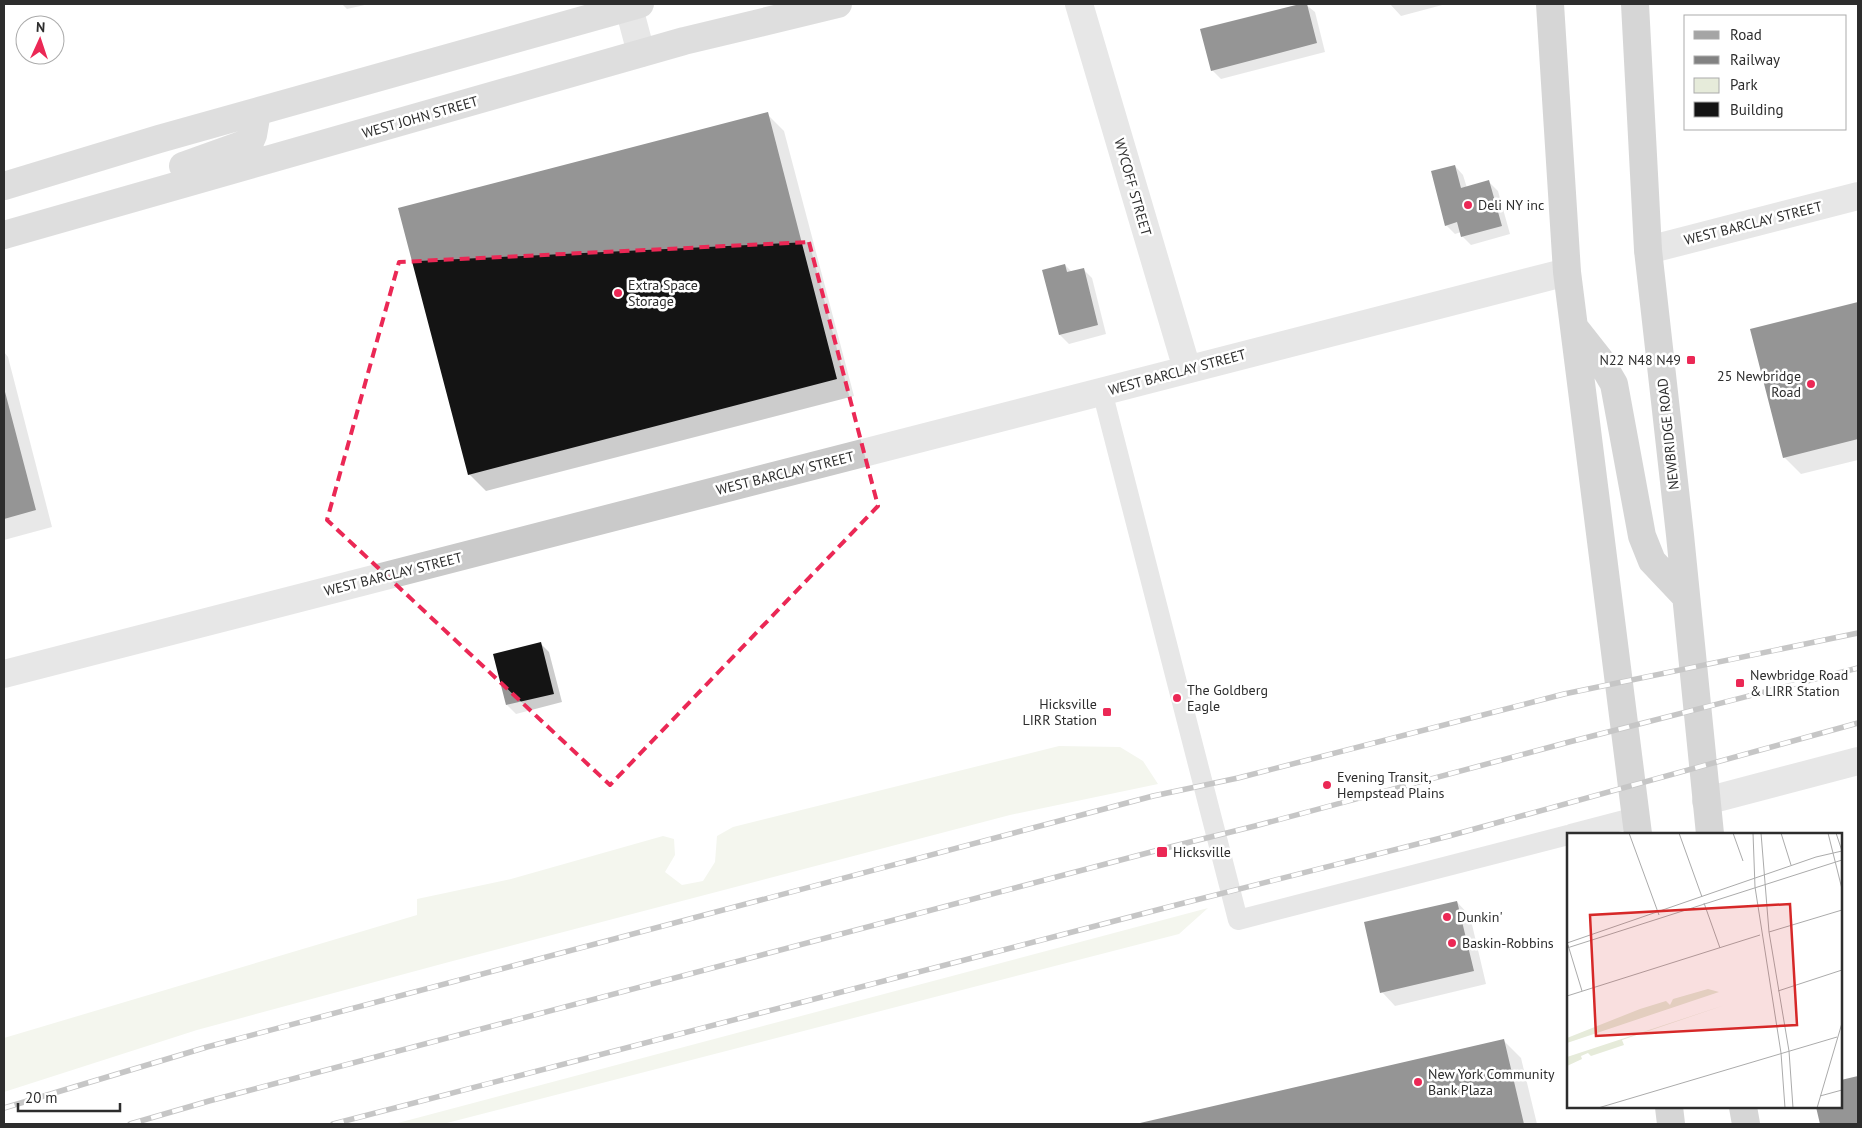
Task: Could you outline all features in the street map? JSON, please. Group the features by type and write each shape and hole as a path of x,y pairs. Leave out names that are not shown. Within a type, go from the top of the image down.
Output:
{"main road":[{"name":"WEST JOHN STREET","path":"4,235 684,41 838,4"},
{"path":"1550,4 1567,272 1637,826 1651,818 1658,833"},
{"name":"NEWBRIDGE ROAD","path":"1635,4 1648,250 1710,833"},
{"path":"4,186 159,139 633,5"},
{"path":"166,188 177,168 250,142 257,112"},
{"path":"1574,327 1600,360 1614,384 1642,536 1652,561 1686,598"},
{"path":"1669,1108 1672,1124"},
{"path":"1743,1108 1746,1124"}],"street":[{"name":"WYCOFF STREET","path":"1079,4 1187,369"},
{"path":"633,5 641,54"},
{"name":"WEST BARCLAY STREET","path":"1648,250 1858,196"},
{"name":"WEST BARCLAY STREET","path":"4,674 1567,272"},
{"path":"1706,801 1858,761"}],"lane":[{"path":"1102,391 1238,920 1567,836"},
{"path":"1584,833 1637,826"}],"highlighted area":[{"path":"809,242 878,506 610,785 327,520 399,262"}],"green space":[{"path":"1059,746 1120,747 1143,761 1158,784 1010,815 449,962 197,1030 4,1092 4,1038 417,915 417,899 511,879 663,836 674,839 675,855 665,872 682,885 703,881 715,862 717,836 733,827"},
{"path":"1208,908 1179,934 443,1124 394,1124"}],"building":[{"path":"1300,4 1307,4 1317,43 1211,71 1200,29"},
{"name":"Extra Space Storage","path":"768,112 837,379 468,475 398,208"},
{"name":"Deli NY inc","path":"1455,165 1461,188 1489,180 1502,226 1461,237 1457,222 1445,226 1431,171"},
{"path":"1065,264 1067,272 1084,268 1098,325 1059,335 1042,270"},
{"name":"25 Newbridge Road","path":"1858,302 1858,439 1783,458 1750,329"},
{"path":"4,388 36,510 4,519"},
{"path":"541,642 554,694 506,705 493,654"},
{"path":"1457,901 1474,971 1380,993 1364,922"},
{"name":"New York Community Bank Plaza","path":"1504,1039 1524,1124 1140,1124 1140,1123"},
{"path":"1858,1076 1858,1124 1820,1124 1816,1108 1842,1108 1842,1080"}],"railway":[{"path":"4,1108 207,1047 1153,796 1238,778 1564,694 1858,633"},
{"path":"130,1124 209,1101 1170,847 1858,668"},
{"path":"333,1124 1449,836 1858,723"}],"place":[{"name":"Deli NY inc","path":"1468,205"},
{"name":"Extra Space Storage","path":"618,293"},
{"name":"N22 N48 N49","path":"1691,360"},
{"name":"25 Newbridge Road","path":"1811,384"},
{"name":"Newbridge Road & LIRR Station","path":"1740,683"},
{"name":"The Goldberg Eagle","path":"1177,698"},
{"name":"Hicksville LIRR Station","path":"1107,712"},
{"name":"Evening Transit, Hempstead Plains","path":"1327,785"},
{"name":"Hicksville","path":"1162,852"},
{"name":"Dunkin'","path":"1447,917"},
{"name":"Baskin-Robbins","path":"1452,943"},
{"name":"New York Community Bank Plaza","path":"1418,1082"}]}
